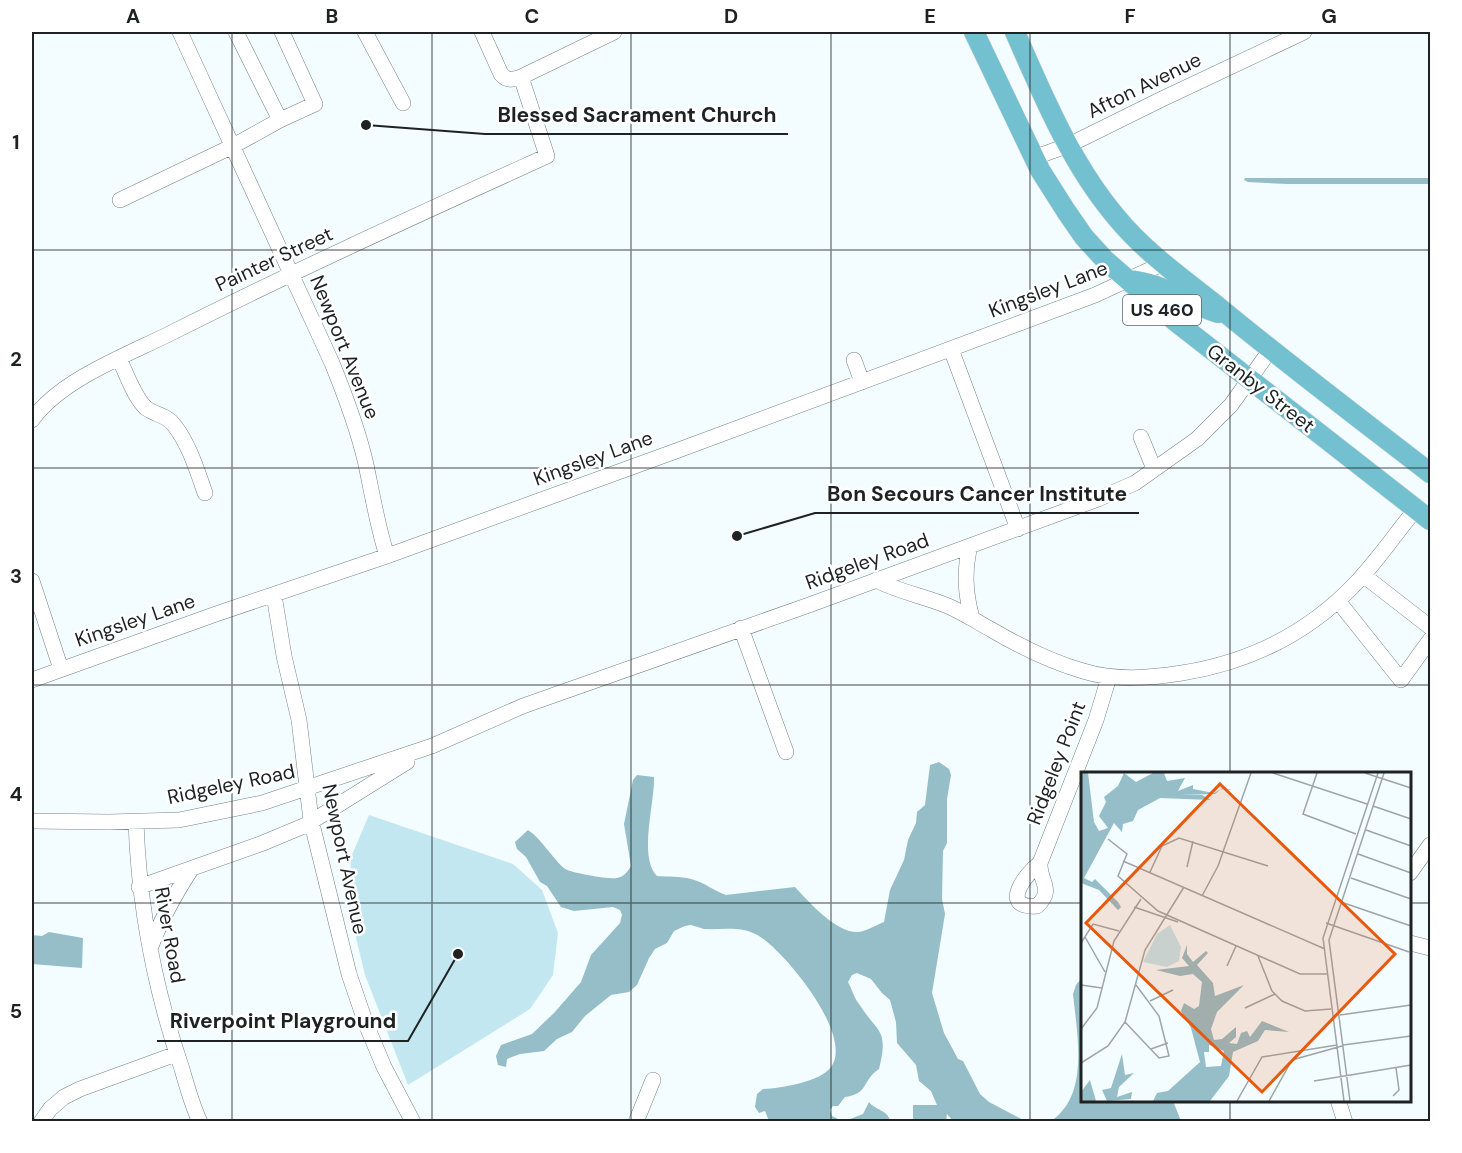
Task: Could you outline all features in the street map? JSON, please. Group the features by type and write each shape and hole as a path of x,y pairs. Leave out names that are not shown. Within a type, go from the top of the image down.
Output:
{"main road":[{"name":"Granby Street","path":"974,32 1033,158 1084,237 1105,260 1175,321 1423,514"},
{"name":"Granby Street","path":"1015,32 1069,145 1098,194 1117,218 1164,263 1431,473"},
{"path":"1128,280 1155,284 1189,303 1232,318"}],"street":[{"name":"Newport Avenue","path":"180,32 292,273 345,395 364,457 380,534 387,556"},
{"path":"236,32 280,120"},
{"path":"120,200 315,104 282,32"},
{"path":"365,32 403,103"},
{"path":"482,32 501,75 505,79 512,80 614,32"},
{"name":"Afton Avenue","path":"1033,158 1069,145 1304,32"},
{"name":"Painter Street","path":"32,420 48,400 62,389 120,359 292,273 547,156 521,77"},
{"name":"Kingsley Lane","path":"32,680 387,556 951,349 1095,295 1164,263"},
{"path":"951,349 1018,528"},
{"name":"Ridgeley Road","path":"32,821 179,820 262,803 432,746 523,706 1018,528 1135,483 1197,439 1217,421 1271,349"},
{"path":"120,359 143,405 165,416 173,423 195,464 205,493"},
{"path":"854,360 862,381"},
{"path":"1141,437 1154,469"},
{"path":"876,580 908,594 947,606 1030,651 1065,666 1109,677 1134,678 1171,675 1234,661 1287,639 1338,601 1423,514"},
{"path":"970,546 965,581 972,618"},
{"path":"1363,575 1431,627"},
{"path":"32,581 61,669"},
{"name":"Newport Avenue","path":"274,595 284,656 299,720 311,820 349,974 366,1024 384,1066 413,1122"},
{"path":"1338,601 1401,680 1431,640"},
{"path":"741,628 786,752"},
{"name":"Ridgeley Point","path":"1040,863 1092,730 1109,677"},
{"name":"Ridgeley Road","path":"139,887 263,843 306,825 432,746"},
{"name":"River Road","path":"136,822 139,887 163,1012 200,1122"},
{"path":"1411,872 1431,846"},
{"path":"150,949 173,896 192,868"},
{"path":"1411,943 1431,948"},
{"path":"41,1122 50,1109 64,1097 176,1054"},
{"path":"636,1122 653,1080"},
{"path":"1338,1102 1345,1122"}],"shaded area":[{"path":"1245,178 1430,178 1430,184 1287,184 1248,182 1244,180"},
{"path":"939,762 949,769 951,775 947,799 947,843 943,851 942,899 945,914 932,993 944,1033 958,1059 963,1061 980,1094 989,1102 1025,1121 953,1121 947,1114 946,1121 913,1121 913,1105 937,1105 931,1091 919,1081 916,1065 897,1043 896,1022 890,1000 871,979 857,973 852,975 848,982 857,1002 880,1032 883,1046 879,1069 873,1073 862,1090 845,1097 838,1106 833,1106 830,1110 832,1116 842,1121 769,1121 765,1111 759,1113 755,1107 757,1094 763,1089 800,1083 818,1077 831,1067 836,1053 826,1017 801,978 787,961 762,938 741,930 704,929 691,925 674,931 667,943 655,949 637,985 629,992 611,995 585,1016 572,1032 557,1039 544,1051 520,1054 507,1059 506,1067 498,1065 496,1056 501,1045 532,1034 581,982 591,955 620,923 622,915 620,910 613,907 574,911 561,907 547,886 540,882 526,857 517,849 515,842 528,830 567,870 600,877 620,877 631,866 624,824 633,780 637,775 654,777 648,843 651,867 657,876 691,879 726,895 795,887 832,922 850,931 858,932 884,922 890,890 904,860 908,840 916,823 917,812 925,805 930,765"},
{"path":"369,815 513,864 542,890 558,933 553,975 530,1009 408,1085 365,975 349,909 351,857"},
{"path":"49,932 83,938 82,968 32,964 32,935 42,936"},
{"path":"1081,979 1081,1102 1173,1102 1181,1121 1051,1121 1063,1110 1076,1080 1078,1045 1073,994"},
{"path":"869,1102 884,1112 890,1121 845,1121 863,1114"}],"place":[{"name":"Blessed Sacrament Church","path":"366,125"},
{"name":"Bon Secours Cancer Institute","path":"737,536"},
{"name":"Riverpoint Playground","path":"458,954"}]}
